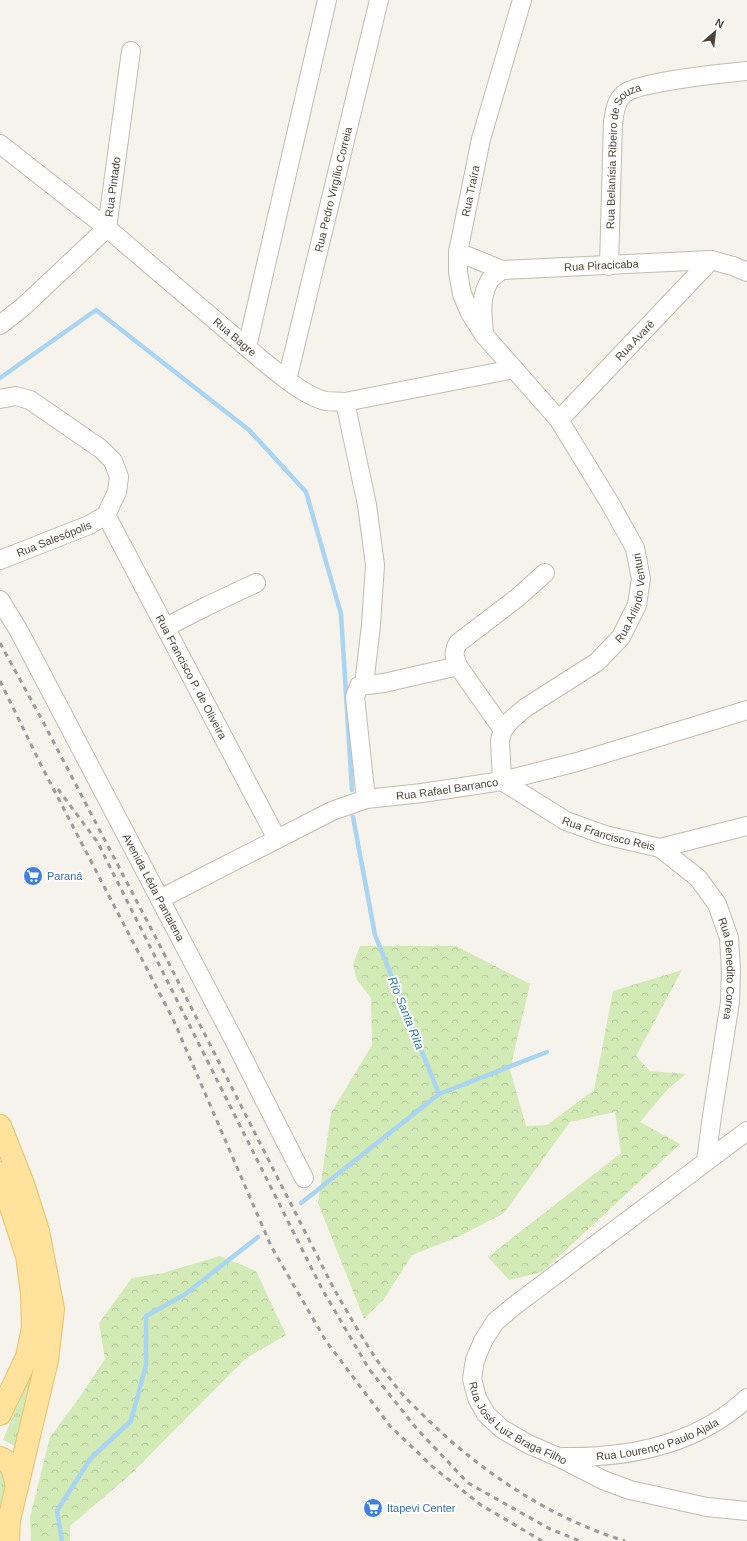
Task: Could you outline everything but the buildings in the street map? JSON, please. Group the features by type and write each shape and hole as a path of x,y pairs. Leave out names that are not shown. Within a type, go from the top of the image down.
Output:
{"main road":[{"path":"0,1126 23,1184 38,1231 53,1309 47,1360 9,1520 8,1541"},
{"path":"0,1173 28,1256 32,1293 33,1328 27,1356 0,1414"},
{"path":"0,1458 11,1465 17,1487"}],"street":[{"path":"247,347 327,0"},
{"name":"Rua Pedro Virgílio Correia","path":"286,380 379,0"},
{"name":"Rua Traíra","path":"514,369 484,335 470,312 462,294 458,272 458,252 481,139 522,0"},
{"name":"Rua Pintado","path":"0,325 23,306 107,228 131,51"},
{"name":"Rua Belanísia Ribeiro de Souza","path":"609,266 613,122 616,103 625,93 638,88 698,76 747,71"},
{"name":"Rua Bagre","path":"0,144 107,228 286,380 308,393 326,401 345,402 514,369"},
{"name":"Rua Piracicaba","path":"458,252 502,270 711,260 733,266 747,272"},
{"name":"Rua Avaré","path":"559,420 711,260"},
{"path":"484,335 482,309 484,292 490,279 502,270"},
{"name":"Rua Arlindo Venturi","path":"503,730 510,721 525,708 597,662 621,637 637,605 641,579 635,548 611,505 559,420 514,369"},
{"path":"0,399 16,396 30,400 101,449 113,461 119,477 117,492 106,515"},
{"path":"345,402 367,505 375,565 371,625 364,685"},
{"name":"Rua Salesópolis","path":"0,560 88,526 106,515"},
{"name":"Rua Francisco P. de Oliveira","path":"106,515 277,839"},
{"path":"502,781 500,740 503,730 458,666 453,656 458,643 517,598 545,573"},
{"path":"166,627 256,583"},
{"name":"Avenida Lêda Pantalena","path":"0,600 19,631 160,899 304,1178"},
{"path":"366,799 354,698 359,686 384,683 458,666"},
{"name":"Rua Rafael Barranco","path":"160,899 332,811 366,799 422,793 502,781 577,762 747,710"},
{"name":"Rua Francisco Reis","path":"502,781 566,821 605,835 660,848 747,826"},
{"name":"Rua Benedito Correa","path":"660,848 698,878 717,904 729,938 731,971 730,1002 706,1161"},
{"name":"Rua José Luiz Braga Filho","path":"747,1131 494,1322 474,1360 472,1379 477,1398 486,1414 502,1429 528,1444 558,1456 603,1480 630,1490 707,1507 747,1511"},
{"name":"Rua Lourenço Paulo Ajala","path":"558,1456 590,1457 623,1454 655,1448 689,1436 718,1421 747,1398"}],"green space":[{"path":"360,946 456,946 530,984 510,1070 526,1126 547,1125 594,1090 613,991 682,970 636,1056 650,1071 686,1074 668,1089 640,1122 680,1144 542,1272 509,1280 488,1257 621,1153 615,1112 570,1122 504,1213 460,1236 412,1255 384,1299 364,1319 318,1203 331,1113 372,1045 371,998 357,980 353,964"},
{"path":"220,1256 256,1271 286,1335 245,1359 131,1474 70,1526 70,1541 31,1541 30,1517 50,1437 79,1398 105,1359 99,1323 132,1278 163,1273"},
{"path":"37,1358 17,1447 3,1440"},
{"path":"0,1465 10,1472 0,1529"}],"waterway":[{"path":"0,378 96,310 249,430 306,492 341,614 352,790"},
{"name":"Rio Santa Rita","path":"353,817 375,935 439,1094 547,1052"},
{"path":"301,1203 439,1094"},
{"path":"62,1541 57,1511 90,1459 131,1421 146,1365 146,1316 184,1295 258,1237"}],"railway":[{"path":"0,643 40,716 157,940 334,1289 364,1340 389,1377 401,1393 425,1417 469,1456 493,1474 518,1491 570,1520 625,1541"},
{"path":"0,681 41,765 173,1019 271,1246 326,1341 390,1426 434,1468 481,1505 542,1541"},
{"path":"58,789 98,843 322,1289 369,1369 417,1429 468,1483 550,1529 580,1541"}],"place":[{"name":"Paraná","path":"33,876"},
{"name":"Itapevi Center","path":"373,1508"}]}
